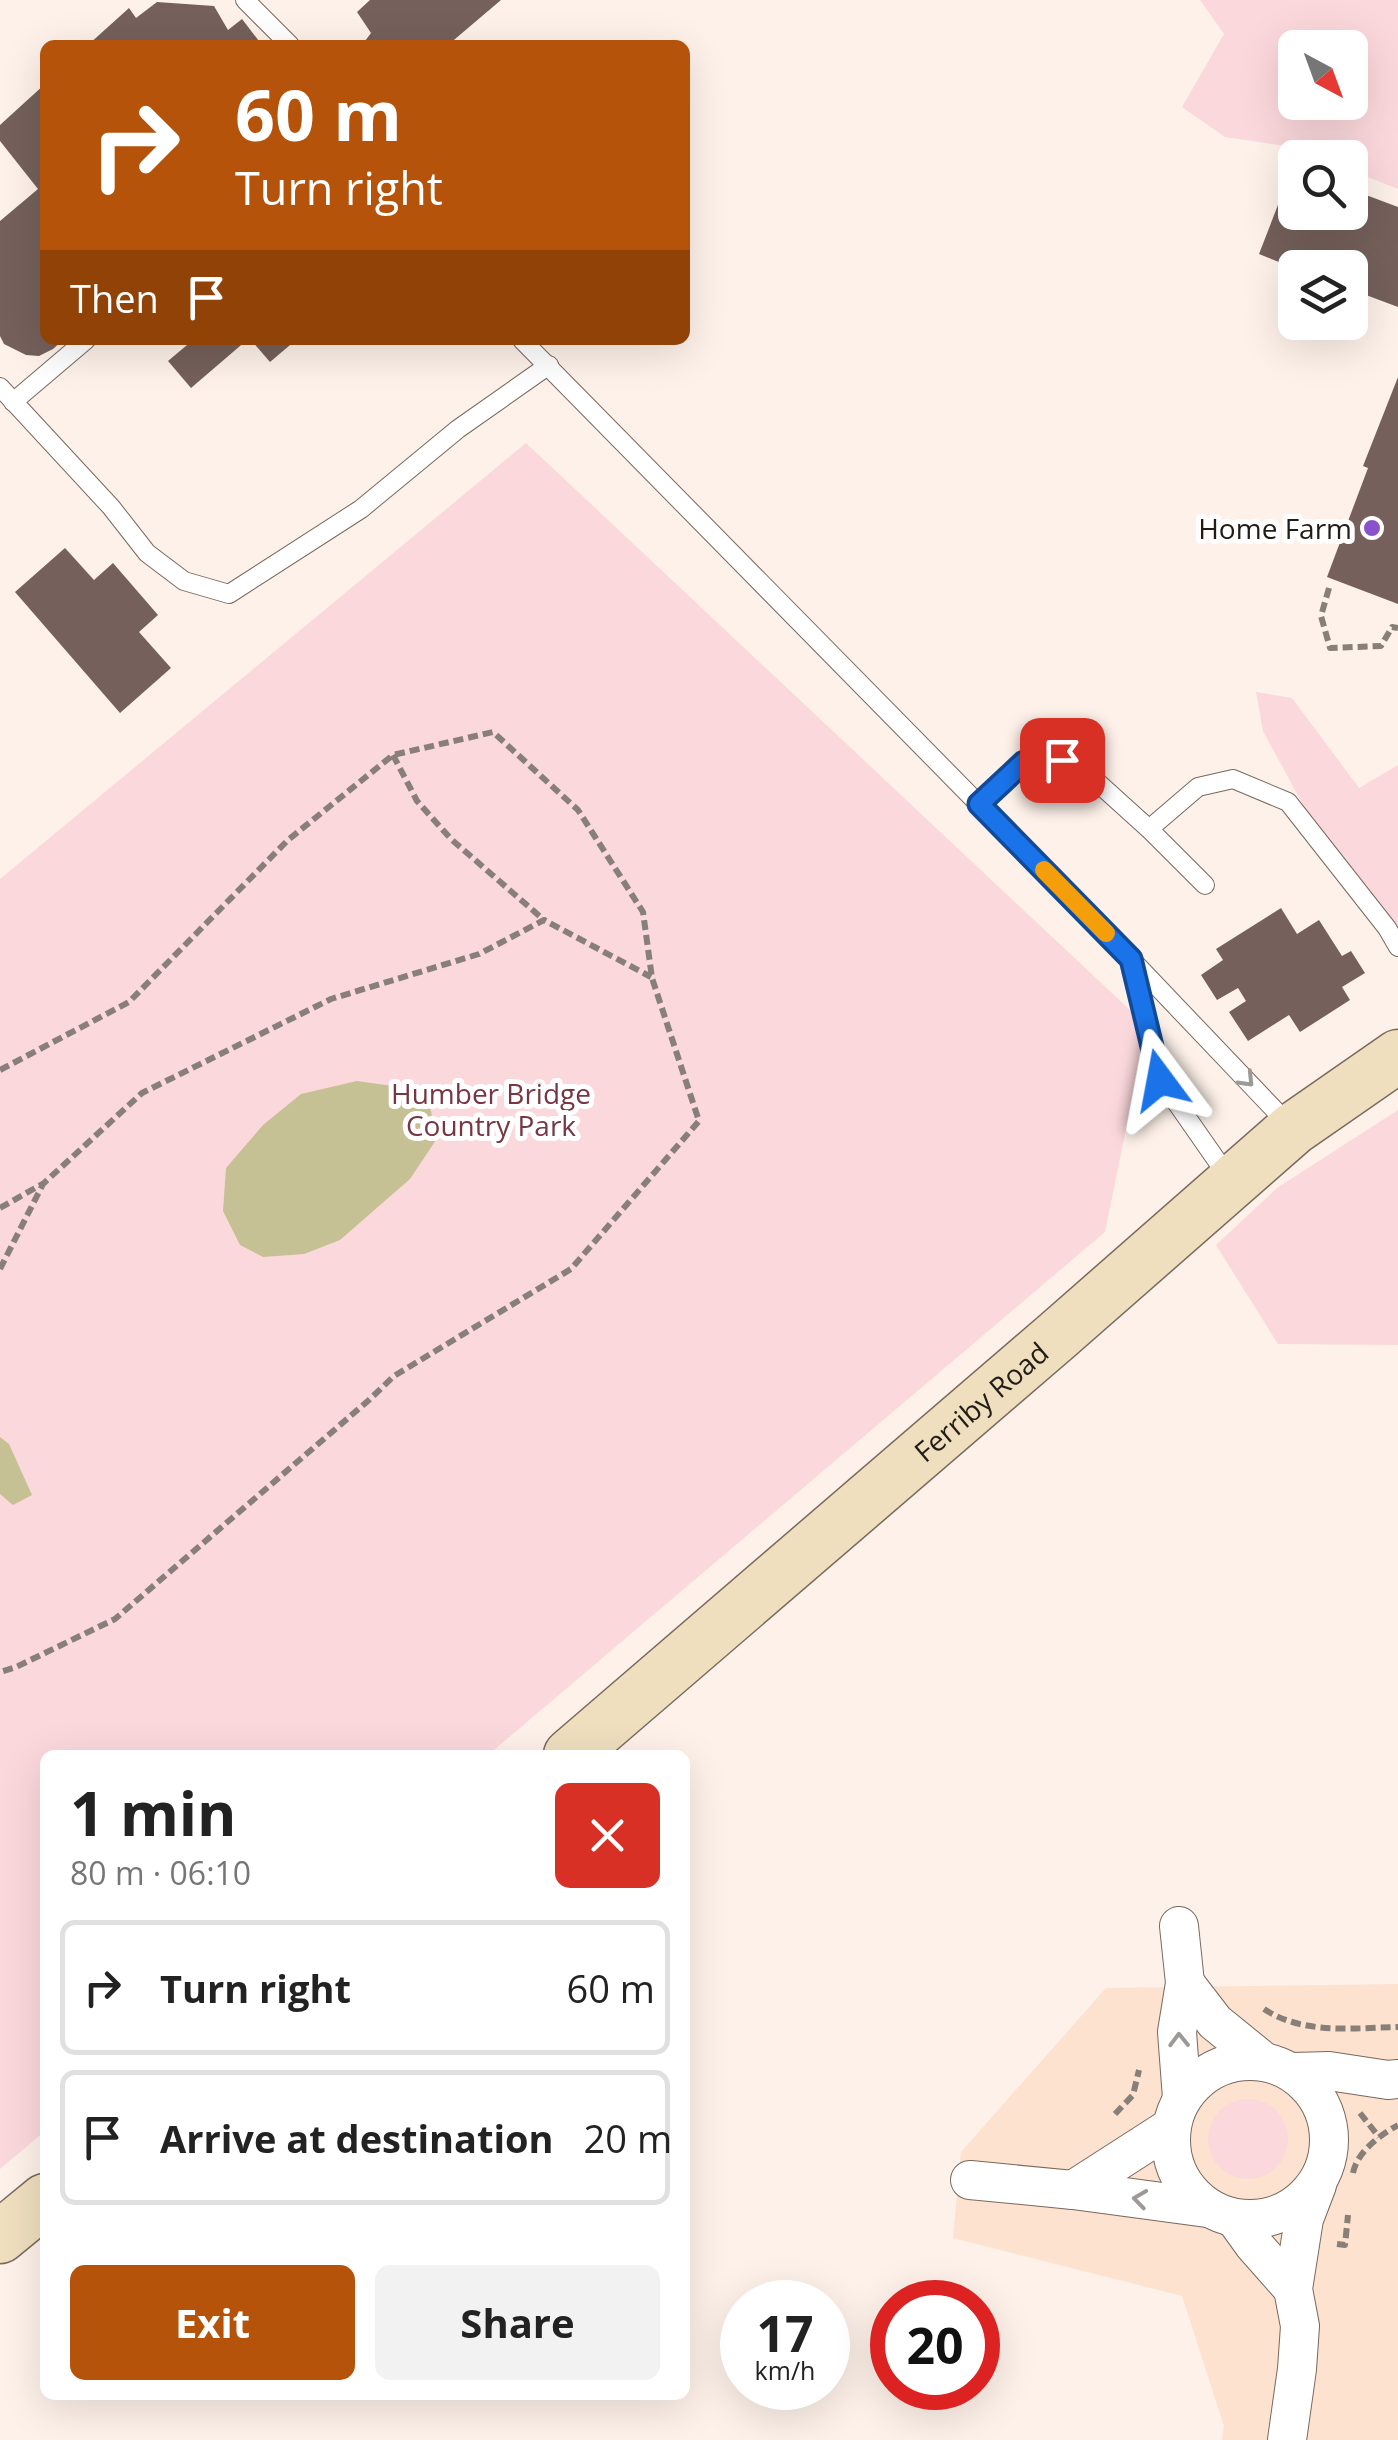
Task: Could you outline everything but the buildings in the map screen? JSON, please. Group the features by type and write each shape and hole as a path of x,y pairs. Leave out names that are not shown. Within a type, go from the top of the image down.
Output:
{"street":[{"name":"Ferriby Road","path":"576,1750 1293,1129 1398,1056"},
{"path":"1180,1926 1185,1984 1177,2032 1171,2158 1184,2187 1222,2214 1293,2289"},
{"path":"1185,1984 1215,2022 1315,2094 1328,2122 1332,2173"},
{"path":"1074,2190 1128,2154 1176,2112 1204,2075 1232,2062 1393,2079"},
{"path":"1287,2440 1300,2326 1293,2289 1304,2219 1332,2173 1335,2121 1393,2079"},
{"path":"970,2180 1074,2190 1268,2219 1296,2206 1332,2173"},
{"path":"0,2238 40,2204"}],"lane":[{"path":"245,0 285,40"},
{"path":"14,402 80,345"},
{"path":"527,345 1293,1129"},
{"path":"0,386 147,552 184,581 229,594 360,510 458,430 549,366"},
{"path":"979,804 1024,762 1039,757 1062,760 1086,772 1205,885"},
{"path":"1149,829 1198,787 1232,779 1288,802 1398,947"},
{"path":"1131,959 1160,1080 1232,1182"}],"path":[{"path":"1329,588 1321,616 1330,648 1381,646 1392,628 1398,628"},
{"path":"0,1070 129,1002 288,840 393,756 493,732 578,810 643,912 652,978 699,1120 571,1268 394,1376 114,1618 0,1672"},
{"path":"393,756 417,800 451,839 544,920 652,978"},
{"path":"0,1208 44,1183 142,1092 331,1000 479,954 544,920"},
{"path":"0,1270 44,1183"},
{"path":"1209,2015 1252,2000 1276,2017 1300,2026 1398,2027"},
{"path":"1128,2154 1113,2116 1133,2095 1140,2057"},
{"path":"1332,2173 1355,2164 1379,2136 1398,2125"},
{"path":"1300,2243 1345,2245 1348,2209"}],"shaded area":[{"path":"357,1081 400,1087 430,1105 436,1140 410,1179 340,1240 304,1254 263,1257 240,1245 223,1211 226,1168 263,1125 301,1094"},
{"path":"0,1437 9,1444 32,1495 13,1505 0,1494"},
{"path":"1398,1984 1398,2440 1222,2440 1224,2426 1182,2296 953,2238 961,2152 1106,1988"}],"green space":[{"path":"1200,0 1398,0 1398,189 1368,177 1368,140 1278,140 1278,145 1225,137 1182,107 1224,34"},
{"name":"Humber Bridge Country Park","path":"526,443 1147,1026 1105,1232 494,1750 40,1750 40,2135 0,2169 0,879"},
{"path":"1256,692 1292,698 1359,788 1398,765 1398,944 1309,816 1263,731"},
{"path":"1398,1110 1398,1345 1278,1344 1216,1245 1277,1188"},
{"path":"1248,2099 1263,2102 1276,2111 1285,2124 1285,2154 1276,2167 1263,2176 1248,2179 1233,2176 1220,2167 1211,2154 1208,2139 1211,2124 1220,2111 1233,2102"}],"slow traffic":[{"path":"1044,870 1106,933"}],"place":[{"name":"Home Farm","path":"1372,528"}],"route":[{"path":"1062,760 1039,757 1024,762 979,804 1131,959 1160,1080"}]}
